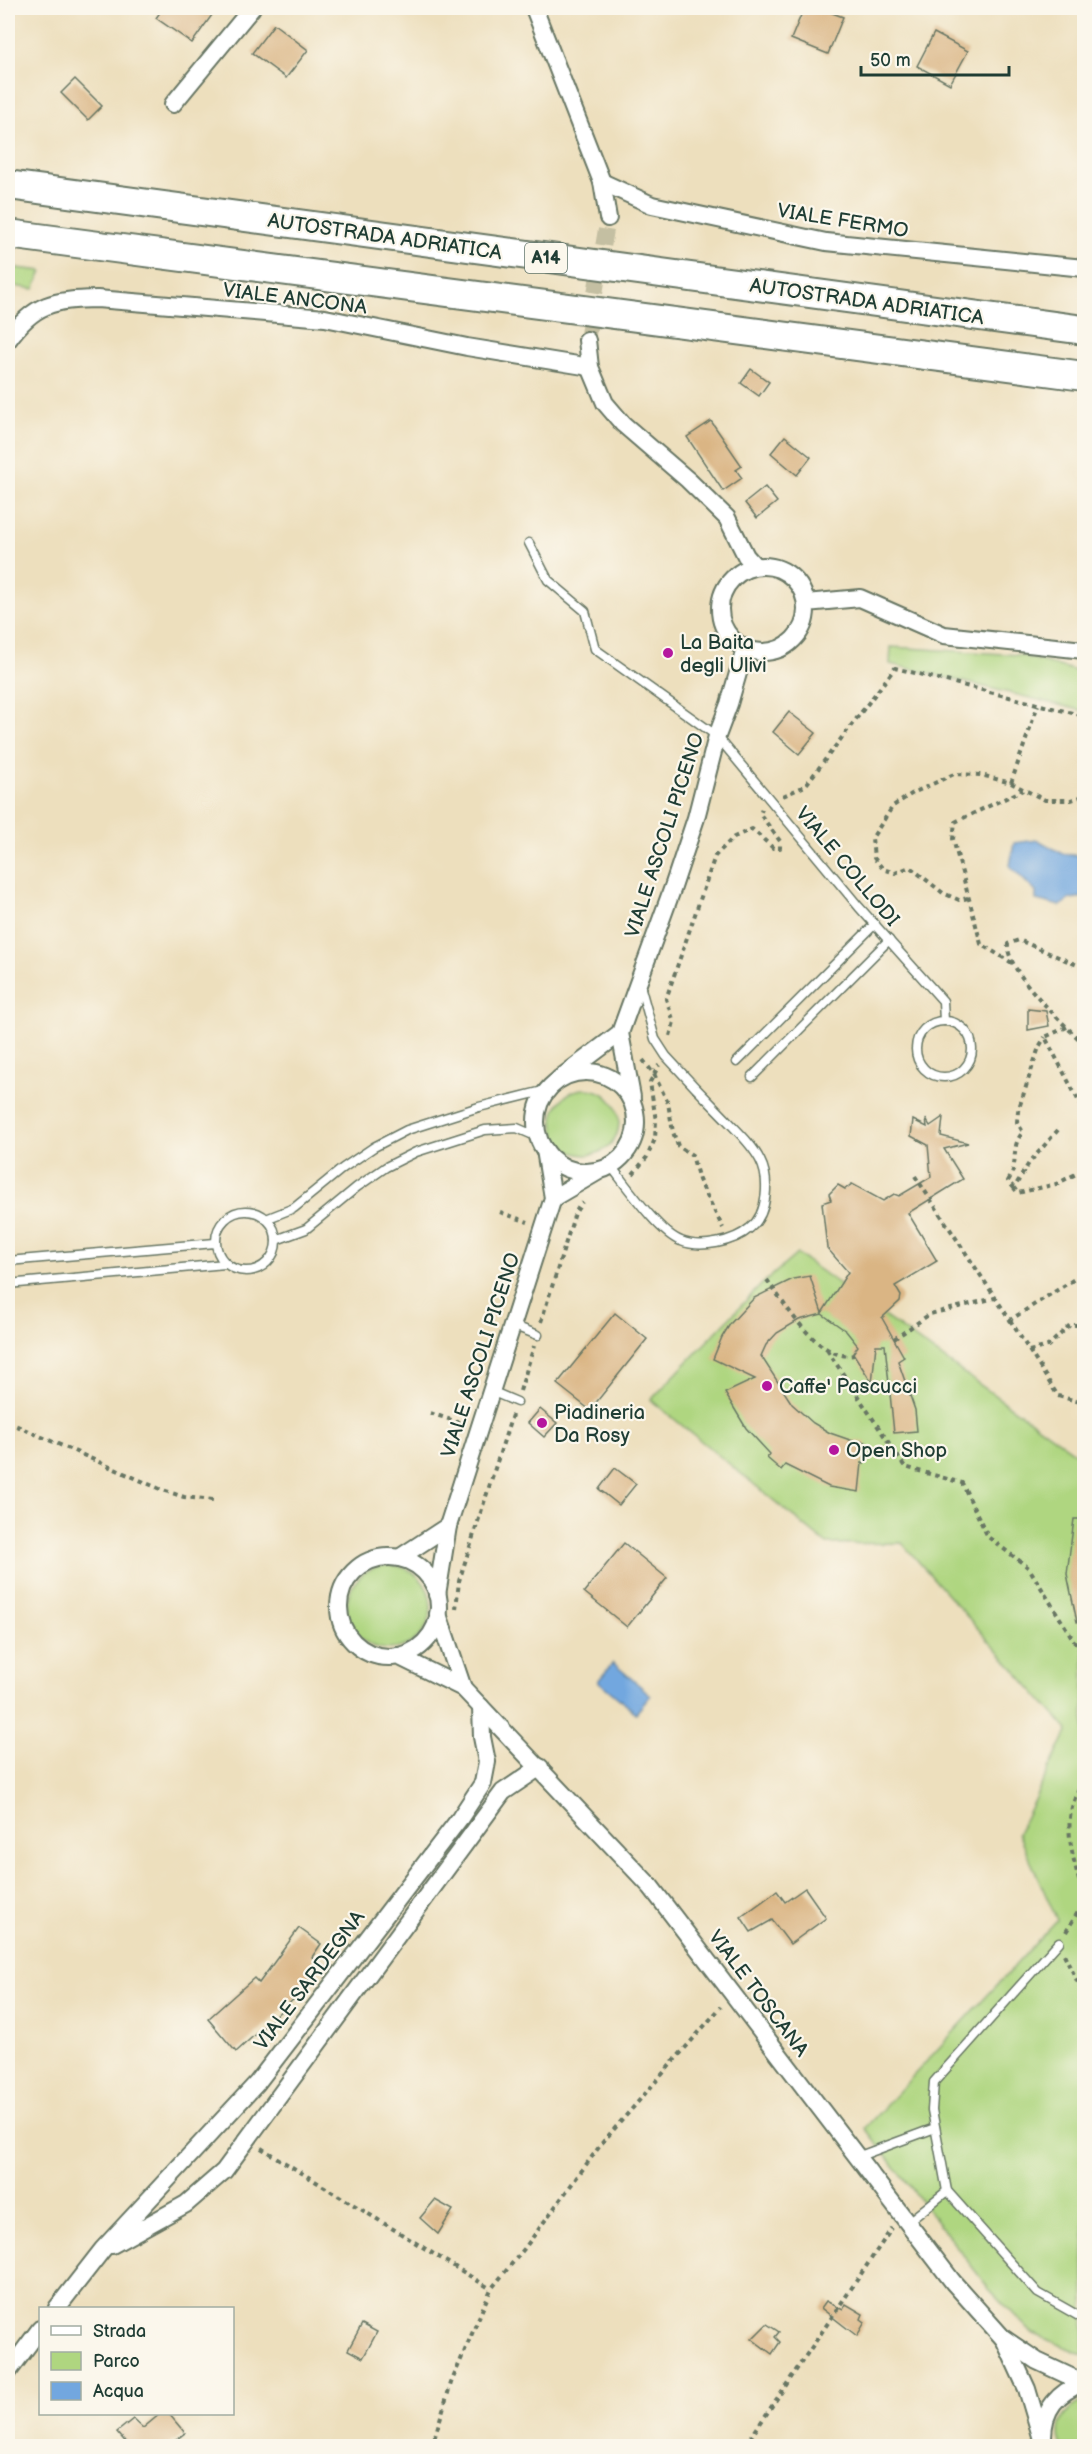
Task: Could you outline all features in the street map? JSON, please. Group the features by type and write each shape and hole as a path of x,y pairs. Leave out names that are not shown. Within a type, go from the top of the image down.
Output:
{"highway":[{"name":"AUTOSTRADA ADRIATICA","path":"8,185 1084,330"},
{"name":"A14","path":"8,234 1084,376"}],"street":[{"path":"173,104 252,8"},
{"path":"534,8 602,182 608,218"},
{"name":"VIALE FERMO","path":"602,182 652,205 826,242 1084,268"},
{"name":"VIALE ANCONA","path":"8,340 37,309 64,300 97,299 325,318 590,367"},
{"path":"588,340 590,367 604,403 623,424 688,480 727,518 746,556 754,566"},
{"path":"754,566 769,566 782,570 794,578 802,590 806,603 806,616 802,629 794,639 783,647 764,652 745,649 734,641 725,631 720,618 723,591 730,580 741,571 754,566"},
{"path":"806,603 860,598 944,635 1084,650"},
{"name":"VIALE ASCOLI PICENO","path":"621,1041 639,980 693,828 717,736 745,649"},
{"path":"553,1198 610,1165 623,1155 632,1142 636,1126 635,1110 621,1041 553,1085 537,1113 542,1144 555,1161 575,1170 597,1170 610,1165"},
{"path":"553,1085 574,1073 590,1072 605,1075 619,1083 629,1095 635,1110"},
{"name":"VIALE ASCOLI PICENO","path":"437,1595 448,1526 553,1198 542,1144"},
{"path":"399,1558 448,1526"},
{"path":"382,1557 399,1558 424,1571 437,1595 438,1614 433,1629 424,1642 412,1651 398,1656 384,1657 371,1654 359,1647 349,1638 339,1614 342,1587 352,1573 366,1563 382,1557"},
{"name":"VIALE TOSCANA","path":"438,1614 463,1688"},
{"name":"VIALE TOSCANA","path":"398,1656 463,1688 651,1887 953,2282 1004,2338 1037,2361 1084,2383"},
{"name":"VIALE SARDEGNA","path":"58,2307 103,2249 257,2083 460,1818 483,1783 487,1762 482,1737 481,1707"},
{"name":"VIALE SARDEGNA","path":"103,2249 137,2233 186,2204 224,2171 504,1792 540,1767"},
{"path":"8,2372 39,2330"},
{"name":"VIALE TOSCANA","path":"1004,2338 1027,2390 1044,2446"},
{"path":"1044,2446 1043,2427 1050,2407 1065,2391 1084,2383"}],"lane":[{"name":"VIALE COLLODI","path":"529,543 548,580 585,611 595,649 717,736 888,940 943,1001 944,1021"},
{"path":"737,1062 875,924"},
{"path":"752,1077 888,940"},
{"path":"610,1165 656,1222 680,1241 703,1245 728,1240 751,1228 763,1207 766,1183 761,1161 748,1142 666,1056 655,1039 646,1013 639,980"},
{"path":"944,1021 962,1028 968,1035 971,1054 961,1070 943,1077 935,1075 921,1065 916,1048 917,1040 928,1026 944,1021"},
{"path":"266,1219 294,1208 374,1147 407,1130 553,1085"},
{"path":"276,1240 306,1229 357,1187 386,1167 416,1152 485,1130 517,1128 542,1144"},
{"path":"244,1211 260,1214 266,1219 271,1225 276,1240 273,1255 261,1268 242,1272 225,1264 220,1258 215,1243 219,1227 229,1216 244,1211"},
{"path":"8,1261 215,1243"},
{"path":"8,1284 225,1264"},
{"path":"512,1325 538,1335"},
{"path":"491,1391 517,1402"},
{"path":"1059,1942 934,2082 932,2110 948,2191 1038,2293 1084,2319"},
{"path":"857,2157 936,2128"},
{"path":"904,2219 948,2191"}],"path":[{"path":"624,1182 646,1157 655,1139 656,1121 650,1082 666,1056 674,1022 666,999 715,856 734,837 752,829 773,848 780,848 780,841 760,814 762,809 771,801 805,786 895,668 1084,716"},
{"path":"1011,783 1038,705"},
{"path":"968,898 959,900 943,893 910,867 895,873 883,869 874,858 872,838 893,806 913,793 954,774 981,775 1011,783 1045,800 1071,800 1084,796"},
{"path":"1012,963 981,944 953,839 955,822 1024,789"},
{"path":"1084,968 1019,940 1008,944 1007,951 1012,963 1039,999 1084,1044"},
{"path":"1067,1027 1044,1037 1039,1047 1018,1111 1017,1122 1023,1132 1016,1140 1014,1173 1008,1181 1018,1193 1056,1184 1084,1170"},
{"path":"1044,1037 1084,1111"},
{"path":"621,1041 645,1062 654,1074 668,1103 678,1146 692,1155 699,1180 728,1240"},
{"path":"1014,1188 1029,1163 1058,1130"},
{"path":"915,1176 1058,1395 1084,1403"},
{"path":"456,1619 459,1581 575,1213 586,1196"},
{"path":"1010,1320 1084,1273"},
{"path":"767,1280 811,1336 827,1350 905,1467 962,1483 988,1537 1029,1568 1084,1657"},
{"path":"894,1339 930,1314 995,1298"},
{"path":"1029,1351 1048,1346 1070,1324 1084,1325"},
{"path":"827,1350 846,1357 854,1355"},
{"path":"8,1422 160,1489 184,1497 213,1500"},
{"path":"1084,1781 1075,1796 1068,1831 1084,1901 1059,1942 1084,1995"},
{"path":"432,2446 451,2383 491,2289 524,2249 602,2143 733,1993"},
{"path":"247,2139 491,2289"},
{"path":"745,2446 904,2219"}],"green space":[{"path":"8,267 42,271 34,289 8,285"},
{"path":"891,647 1020,655 1083,673 1084,711 890,664"},
{"path":"579,1089 593,1089 605,1094 614,1103 619,1122 617,1135 610,1146 593,1155 579,1155 567,1150 558,1141 553,1129 553,1115 558,1103 567,1094"},
{"path":"797,1254 1084,1459 1084,2355 1032,2333 990,2290 865,2128 1057,1920 1018,1833 1068,1730 902,1543 827,1544 651,1400 761,1285"},
{"path":"389,1565 405,1568 419,1577 428,1591 431,1607 428,1623 419,1637 405,1646 389,1649 373,1646 359,1637 350,1623 347,1607 350,1591 359,1577 373,1568"},
{"path":"1084,2401 1084,2446 1062,2446 1059,2432 1062,2419 1071,2408"}],"water":[{"path":"1038,840 1063,854 1084,856 1084,897 1070,899 1060,906 1036,900 1036,892 1010,866 1014,843"},
{"path":"613,1663 651,1695 636,1713 598,1681"}],"building":[{"path":"163,8 202,8 212,15 192,43 156,18"},
{"path":"804,8 819,8 843,17 828,54 791,39"},
{"path":"274,24 308,50 286,78 252,53"},
{"path":"934,33 968,51 950,84 917,66"},
{"path":"75,79 102,106 88,120 61,93"},
{"path":"751,369 769,382 759,396 741,383"},
{"path":"711,421 742,466 736,470 742,478 723,491 687,437"},
{"path":"785,436 811,457 797,475 771,453"},
{"path":"765,487 777,502 757,518 745,503"},
{"path":"789,712 816,733 799,754 773,732"},
{"path":"1028,1009 1046,1011 1049,1026 1028,1030"},
{"path":"943,1117 941,1136 968,1143 944,1149 963,1179 908,1213 937,1261 895,1286 901,1296 900,1301 882,1318 904,1357 898,1361 915,1410 917,1431 894,1433 885,1345 876,1345 872,1383 853,1353 858,1346 846,1331 822,1314 799,1320 777,1333 766,1345 761,1356 792,1404 813,1423 830,1433 853,1441 866,1442 864,1464 862,1463 859,1492 829,1487 785,1465 781,1470 767,1458 770,1454 746,1428 725,1393 755,1379 713,1359 722,1337 730,1324 754,1298 793,1279 810,1276 822,1313 848,1272 827,1248 822,1203 831,1200 829,1194 838,1185 845,1189 852,1184 883,1201 894,1194 899,1196 931,1177 928,1145 911,1136 913,1120 927,1127 926,1119 930,1126"},
{"path":"615,1313 647,1339 590,1410 557,1384"},
{"name":"Piadineria Da Rosy","path":"540,1409 557,1423 544,1437 528,1423"},
{"path":"615,1468 636,1484 619,1505 599,1489"},
{"path":"1074,1519 1084,1519 1084,1621 1077,1622 1067,1574"},
{"path":"624,1543 667,1578 627,1627 584,1592"},
{"path":"805,1888 826,1918 790,1944 772,1920 751,1932 741,1917 777,1891 785,1902"},
{"path":"299,1928 321,1944 312,1957 320,1965 296,1997 236,2052 208,2019 254,1978 259,1983"},
{"path":"435,2200 453,2210 438,2234 420,2218"},
{"path":"826,2301 843,2310 846,2304 863,2314 861,2319 865,2322 857,2336 821,2308"},
{"path":"362,2324 377,2332 363,2358 348,2350"},
{"path":"767,2324 779,2332 775,2337 780,2342 772,2354 752,2339"},
{"path":"159,2415 170,2415 185,2433 168,2446 129,2446 117,2432 133,2419 143,2428"}],"tunnel":[{"path":"587,340 608,218"}],"place":[{"name":"La Baita degli Ulivi","path":"668,653"},
{"name":"Caffe' Pascucci","path":"767,1386"},
{"name":"Piadineria Da Rosy","path":"542,1423"},
{"name":"Open Shop","path":"834,1450"}]}
